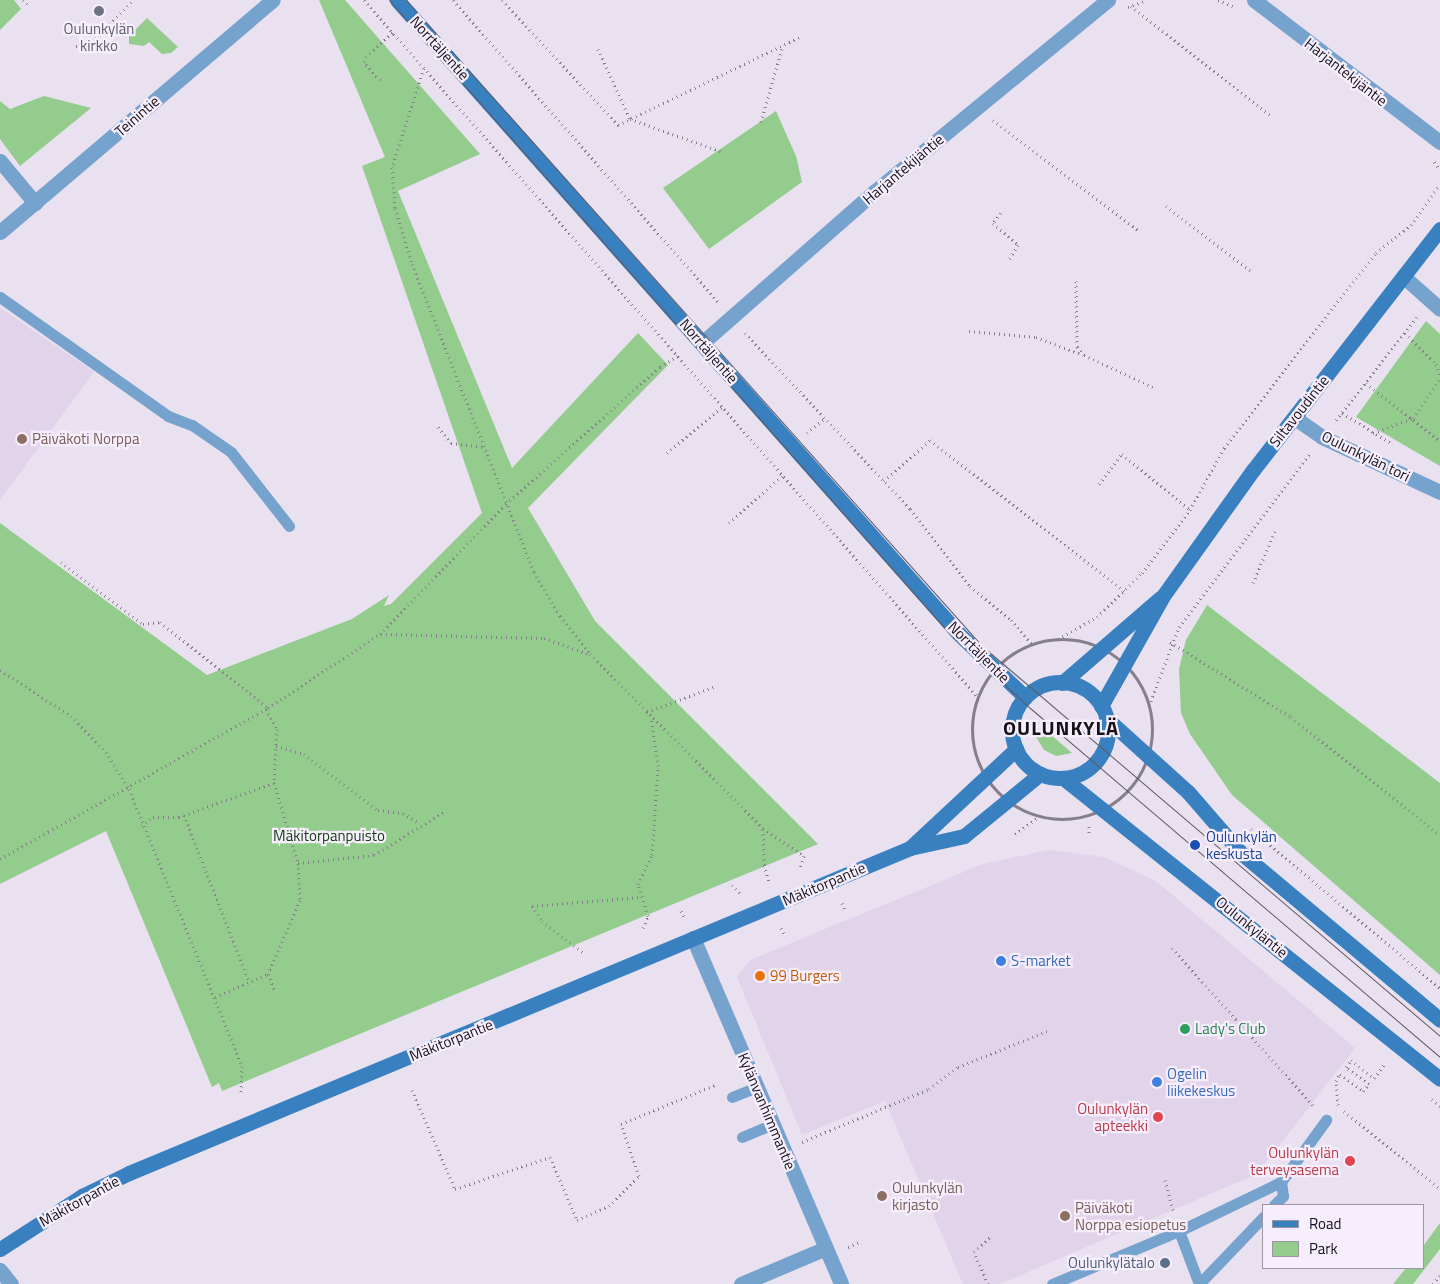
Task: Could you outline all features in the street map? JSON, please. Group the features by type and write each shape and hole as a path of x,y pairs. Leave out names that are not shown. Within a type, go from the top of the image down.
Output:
{"street":[{"name":"Teinintie","path":"0,232 273,0"},
{"name":"Norrtäljentie","path":"397,0 958,633 1025,697"},
{"name":"Harjantekijäntie","path":"702,344 874,192 1108,0"},
{"name":"Harjantekijäntie","path":"1254,0 1440,142"},
{"path":"0,161 35,203"},
{"name":"Siltavoudintie","path":"1104,712 1163,596 1295,418 1440,229"},
{"path":"1404,276 1435,304"},
{"name":"Oulunkylän tori","path":"1295,418 1322,437 1440,492"},
{"name":"Siltavoudintie","path":"1062,683 1163,596"},
{"path":"1104,712 1105,745 1099,758 1089,769 1063,778 1040,774 1016,749 1014,716 1025,697 1040,687 1062,683 1084,690 1104,712 1175,778 1240,852 1440,1020"},
{"name":"Mäkitorpantie","path":"910,848 1016,749"},
{"name":"Mäkitorpantie","path":"0,1249 82,1196 129,1173 910,848 964,836 1040,774"},
{"name":"Oulunkyläntie","path":"1063,778 1440,1079"},
{"name":"Kylänvanhimmantie","path":"693,938 841,1284"},
{"path":"741,1284 826,1248"},
{"path":"0,1270 11,1284"}],"lane":[{"path":"0,297 168,416 192,424 231,452 289,526"},
{"path":"732,1097 757,1087"},
{"path":"1052,1284 1180,1231 1281,1182 1326,1120"},
{"path":"742,1137 772,1124"},
{"path":"1275,1204 1283,1196 1281,1182"},
{"path":"1180,1231 1200,1283 1262,1218"}],"path":[{"path":"23,0 27,4"},
{"path":"76,46 89,46 133,0"},
{"path":"364,0 784,474 977,696 971,728 976,759"},
{"path":"502,0 618,125 802,36"},
{"path":"1136,10 1272,117"},
{"path":"380,80 364,62 393,32"},
{"path":"761,122 783,45"},
{"path":"598,49 630,119 664,135 720,151"},
{"path":"424,68 392,167 391,188 412,264 534,572 560,616 590,654 763,828 804,856 800,868"},
{"path":"998,124 1138,230"},
{"path":"1012,620 1032,644 1058,639 1096,617 1124,590 1190,510 1224,448 1376,253 1412,225 1440,184"},
{"path":"1166,206 1250,270"},
{"path":"1001,213 993,223 1018,245 1008,261"},
{"path":"1076,281 1077,347 1084,356"},
{"path":"1152,738 1149,706 1170,642 1205,588 1405,333 1435,304"},
{"path":"969,332 1036,337 1153,387"},
{"path":"1372,433 1413,418 1440,377 1436,364 1405,333"},
{"path":"0,859 129,789 267,709 380,634 506,504 678,356"},
{"path":"1366,383 1440,441"},
{"path":"667,453 723,406"},
{"path":"438,428 451,443 484,447"},
{"path":"884,481 930,440 1124,590"},
{"path":"1099,484 1122,454 1190,510"},
{"path":"729,523 784,474"},
{"path":"1253,583 1275,531"},
{"path":"61,562 143,624 160,622 267,709 277,728 274,783 298,863 300,900 268,974 274,991"},
{"path":"380,634 544,638 590,654"},
{"path":"1170,642 1291,717 1440,835"},
{"path":"0,670 71,716 106,752 129,789 142,826 216,997 242,1066 241,1092"},
{"path":"647,712 716,686"},
{"path":"643,928 648,916 640,897 638,884 652,855 658,766 651,716"},
{"path":"276,746 304,754 378,810 403,813 419,823"},
{"path":"1117,801 1143,769"},
{"path":"142,826 153,817 184,815 274,783"},
{"path":"298,863 374,855 404,840 419,823 444,812"},
{"path":"184,815 249,982"},
{"path":"1015,834 1038,817 1089,816"},
{"path":"1243,822 1440,988"},
{"path":"763,828 764,865 770,881"},
{"path":"732,885 740,893"},
{"path":"583,952 542,921 532,906 640,897"},
{"path":"842,903 845,911"},
{"path":"781,928 785,936"},
{"path":"1172,948 1326,1120 1338,1106 1336,1081 1340,1074 1363,1091 1369,1084 1346,1067 1351,1060 1374,1078 1386,1061"},
{"path":"216,997 268,974"},
{"path":"801,1142 929,1089 958,1067 1047,1031"},
{"path":"412,1090 455,1189 550,1156 577,1220 609,1206 639,1176 620,1124 727,1080"},
{"path":"1338,1106 1440,1189"},
{"path":"1165,1180 1180,1231"},
{"path":"988,1284 974,1252 990,1236"},
{"path":"846,1248 860,1242"},
{"path":"1433,1284 1440,1275"}],"shaded area":[{"name":"Päiväkoti Norppa","path":"0,308 94,372 0,500"},
{"path":"1049,850 1104,857 1156,881 1355,1048 1257,1174 1000,1284 963,1284 885,1101 802,1135 737,977 750,960 983,864"}],"green space":[{"path":"0,0 14,0 21,9 0,30"},
{"name":"Mäkitorpanpuisto","path":"319,0 345,0 480,154 398,191 512,468 638,333 668,365 528,508 595,621 818,844 222,1091 219,1083 212,1087 106,831 0,884 0,523 207,675 352,619 389,595 384,606 391,604 482,513 362,166 385,157"},
{"path":"147,18 178,47 171,53 162,54 149,42 144,46 129,44 129,36"},
{"path":"44,96 91,108 20,166 0,139 0,101 10,109"},
{"path":"776,111 796,156 802,182 709,249 663,188"},
{"path":"1426,321 1440,334 1440,466 1356,417"},
{"path":"1207,605 1440,783 1440,975 1232,795 1190,734 1181,713 1179,669 1186,640"},
{"path":"1043,728 1072,753 1056,756 1044,750 1036,737"},
{"path":"1440,1223 1440,1249 1425,1268 1425,1244"},
{"path":"1405,1269 1425,1269 1413,1284 1393,1284"}],"tram line":[{"path":"389,0 950,634 1030,708 1440,1057"},
{"path":"406,0 982,646 1440,1036"}],"place":[{"name":"Oulunkylän kirkko","path":"99,11"},
{"name":"Päiväkoti Norppa","path":"22,439"},
{"name":"Oulunkylän keskusta","path":"1195,845"},
{"name":"S-market","path":"1001,961"},
{"name":"99 Burgers","path":"760,976"},
{"name":"Lady's Club","path":"1185,1029"},
{"name":"Ogelin liikekeskus","path":"1157,1082"},
{"name":"Oulunkylän apteekki","path":"1158,1117"},
{"name":"Oulunkylän terveysasema","path":"1350,1161"},
{"name":"Oulunkylän kirjasto","path":"882,1196"},
{"name":"Päiväkoti Norppa esiopetus","path":"1065,1216"},
{"name":"Oulunkylätalo","path":"1165,1263"}],"district":[{"name":"OULUNKYLÄ","path":"1061,727"}]}
